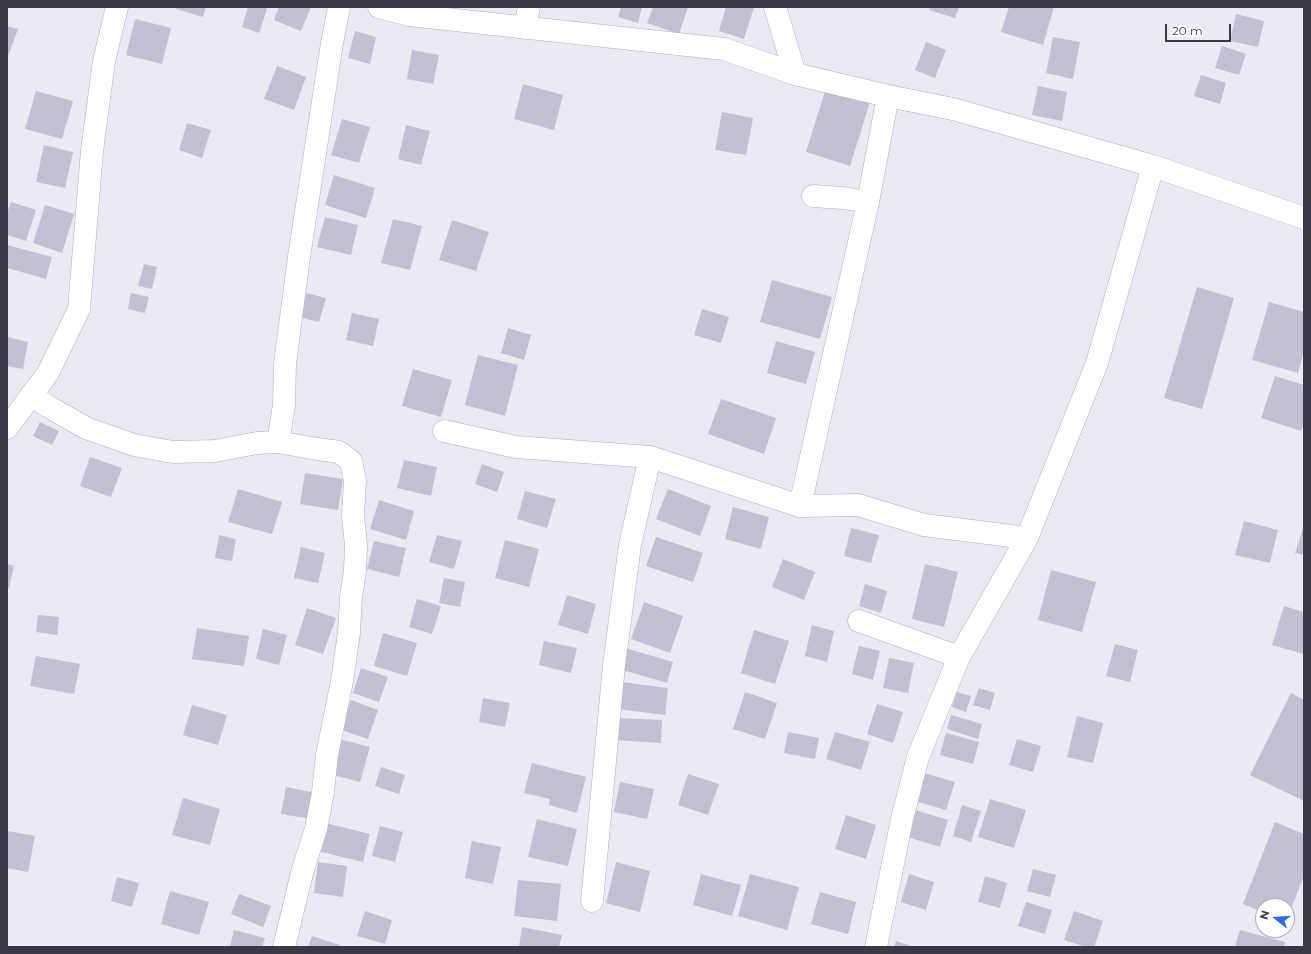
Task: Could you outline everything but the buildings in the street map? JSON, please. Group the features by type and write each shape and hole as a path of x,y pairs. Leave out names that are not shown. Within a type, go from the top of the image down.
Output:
{"street":[{"path":"7,428 48,373 79,309 92,151 104,61 117,7"},
{"path":"278,442 284,405 285,364 299,257 332,43 339,7"},
{"path":"379,7 409,15 527,17 724,49 796,74 888,96 953,109 1153,166 1304,218"},
{"path":"776,7 796,74"},
{"path":"800,506 868,202 888,96"},
{"path":"876,947 902,818 918,757 959,657 1027,538 1097,363 1153,166"},
{"path":"813,196 843,198 868,202"},
{"path":"31,395 86,428 134,445 173,452 215,451 257,443 278,442 339,452 351,462 355,481 353,516 356,545 349,633 342,681 327,755 323,792 316,829 303,869 284,947"},
{"path":"444,431 516,447 650,457 800,506 858,505 924,525 1027,538"},
{"path":"592,901 614,665 630,545 650,457"},
{"path":"859,620 959,657"}]}
